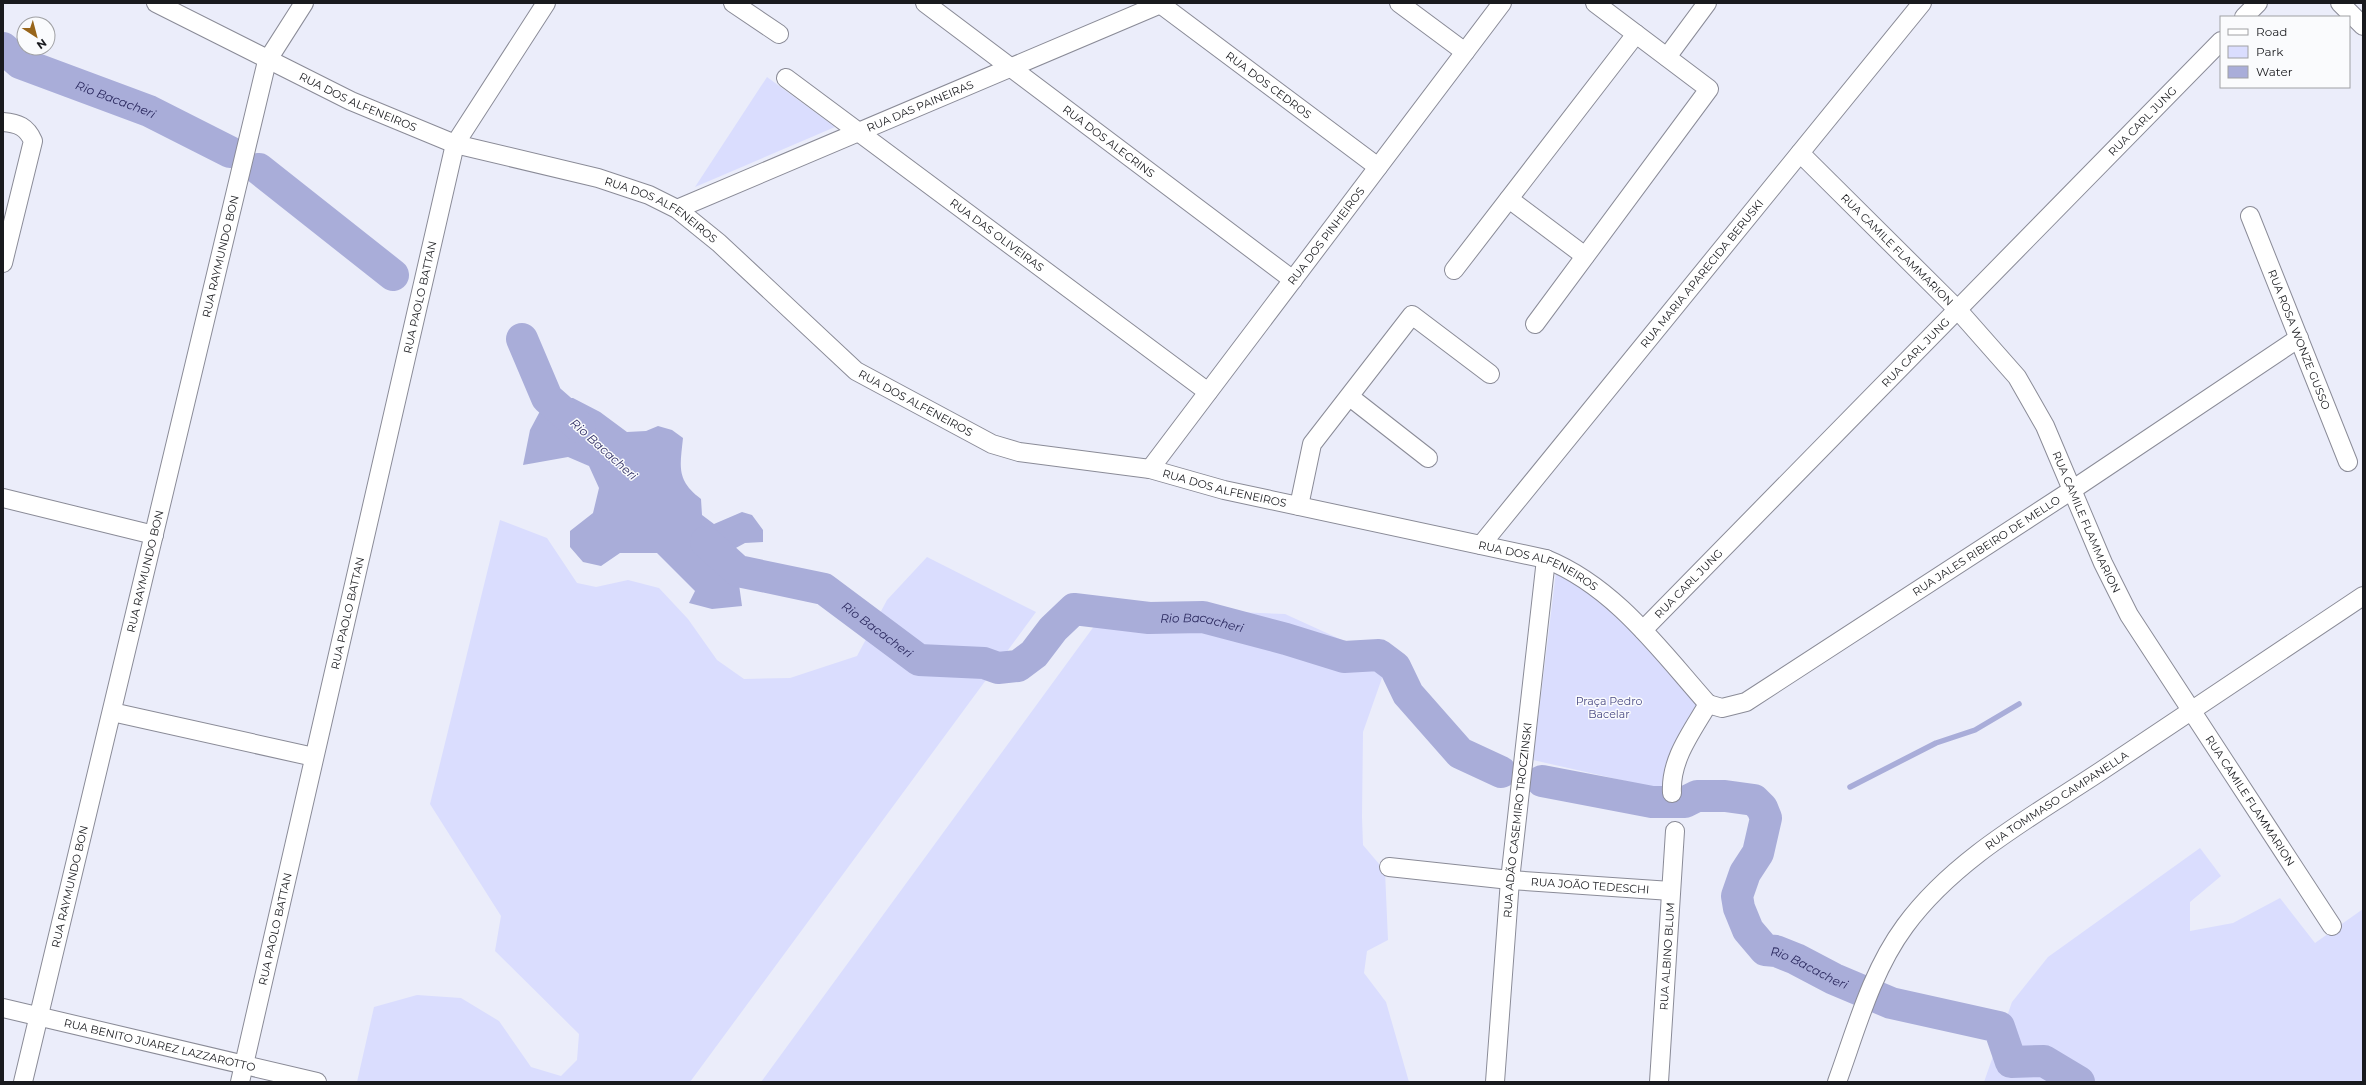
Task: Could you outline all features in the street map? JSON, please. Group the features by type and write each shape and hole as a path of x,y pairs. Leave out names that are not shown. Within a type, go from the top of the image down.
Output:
{"street":[{"name":"RUA DOS ALFENEIROS","path":"156,3 267,61 351,101 455,144 598,178 649,195 677,209 719,243 842,359 872,381 992,444 1005,448 1150,468 1224,490 1546,559 1570,569 1594,585 1643,630 1708,704"},
{"name":"RUA RAYMUNDO BON","path":"23,1082 267,61 304,3"},
{"name":"RUA PAOLO BATTAN","path":"240,1082 455,144 546,3"},
{"path":"733,3 779,34"},
{"name":"RUA DOS ALECRINS","path":"925,3 1293,280"},
{"name":"RUA DAS PAINEIRAS","path":"677,209 1161,3"},
{"name":"RUA DOS CEDROS","path":"1161,3 1378,167"},
{"path":"1399,3 1465,52"},
{"name":"RUA DOS PINHEIROS","path":"1150,468 1502,3"},
{"path":"1535,324 1709,89 1595,3"},
{"path":"1667,57 1707,3"},
{"name":"RUA MARIA APARECIDA BERUSKI","path":"1481,545 1922,3"},
{"path":"2245,16 2258,3"},
{"path":"2340,3 2363,26"},
{"path":"1454,270 1636,34"},
{"name":"RUA CARL JUNG","path":"1643,630 2220,41"},
{"name":"RUA DAS OLIVEIRAS","path":"786,78 1208,392"},
{"path":"3,122 22,126 29,131 33,141 3,263"},
{"name":"RUA CAMILE FLAMMARION","path":"1800,152 1957,310 2017,377 2032,399 2114,589 2190,712 2332,926"},
{"path":"1509,199 1585,256"},
{"name":"RUA ROSA WONZE GUSSO","path":"2250,216 2348,462"},
{"path":"1299,506 1312,444 1350,397 1412,314 1490,374"},
{"name":"RUA JALES RIBEIRO DE MELLO","path":"1708,704 1722,708 1746,702 2072,490 2298,338"},
{"path":"1350,397 1428,458"},
{"path":"3,498 154,535"},
{"name":"RUA ADÃO CASEMIRO TROCZINSKI","path":"1495,1082 1510,880 1546,559"},
{"name":"RUA TOMMASO CAMPANELLA","path":"1837,1082 1873,982 1903,928 1923,903 1951,876 2032,817 2363,596"},
{"path":"1672,793 1672,773 1676,762 1708,704"},
{"path":"112,712 314,757"},
{"name":"RUA ALBINO BLUM","path":"1659,1082 1675,831"},
{"name":"RUA JOÃO TEDESCHI","path":"1390,867 1510,880 1671,890"},
{"name":"RUA BENITO JUAREZ LAZZAROTTO","path":"3,1008 317,1082"}],"green space":[{"path":"767,77 835,127 695,187"},
{"path":"500,520 547,538 577,583 596,587 628,580 659,588 688,619 717,660 744,679 790,678 857,656 887,600 927,557 1036,612 690,1082 357,1082 374,1007 417,995 461,998 499,1021 531,1067 561,1076 577,1060 579,1034 495,951 501,916 430,804"},
{"name":"Praça Pedro Bacelar","path":"1556,572 1577,583 1616,613 1653,651 1702,706 1665,790 1533,760"},
{"path":"1162,609 1285,614 1388,661 1363,732 1362,817 1363,845 1385,871 1388,940 1367,951 1364,973 1386,1002 1409,1082 761,1082 1100,618"},
{"path":"2200,848 2221,876 2190,902 2190,931 2233,923 2280,898 2315,943 2363,909 2363,1082 1984,1082 2012,1002 2048,957"}],"water":[{"path":"547,398 573,398 600,412 627,432 646,431 658,426 672,430 683,438 681,457 682,472 687,486 701,499 702,515 714,524 742,512 752,515 763,530 763,542 745,543 734,549 742,606 712,609 689,603 695,591 657,553 620,553 601,566 583,562 570,547 570,531 593,513 599,488 589,466 568,457 523,465 530,430"}],"waterway":[{"name":"Rio Bacacheri","path":"3,48 20,63 149,111 230,152"},
{"name":"Rio Bacacheri","path":"259,169 393,275"},
{"name":"Rio Bacacheri","path":"522,339 547,398 580,427"},
{"name":"Rio Bacacheri","path":"706,542 738,571 824,589 919,660 984,663 998,668 1018,666 1034,654 1053,629 1074,609 1149,618 1203,617 1286,639 1344,657 1379,655 1395,667 1408,694 1460,753 1501,772"},
{"path":"1850,787 1936,743 1975,730 2019,704"},
{"name":"Rio Bacacheri","path":"1542,781 1652,802 1685,802 1697,796 1725,796 1754,800 1762,808 1766,818 1758,853 1745,873 1737,896 1739,908 1748,930 1765,950 1776,951 1796,959 1834,979 1891,1003 1999,1027 2011,1062 2044,1061 2079,1082"},
{"path":"1766,818 1775,815"}]}
